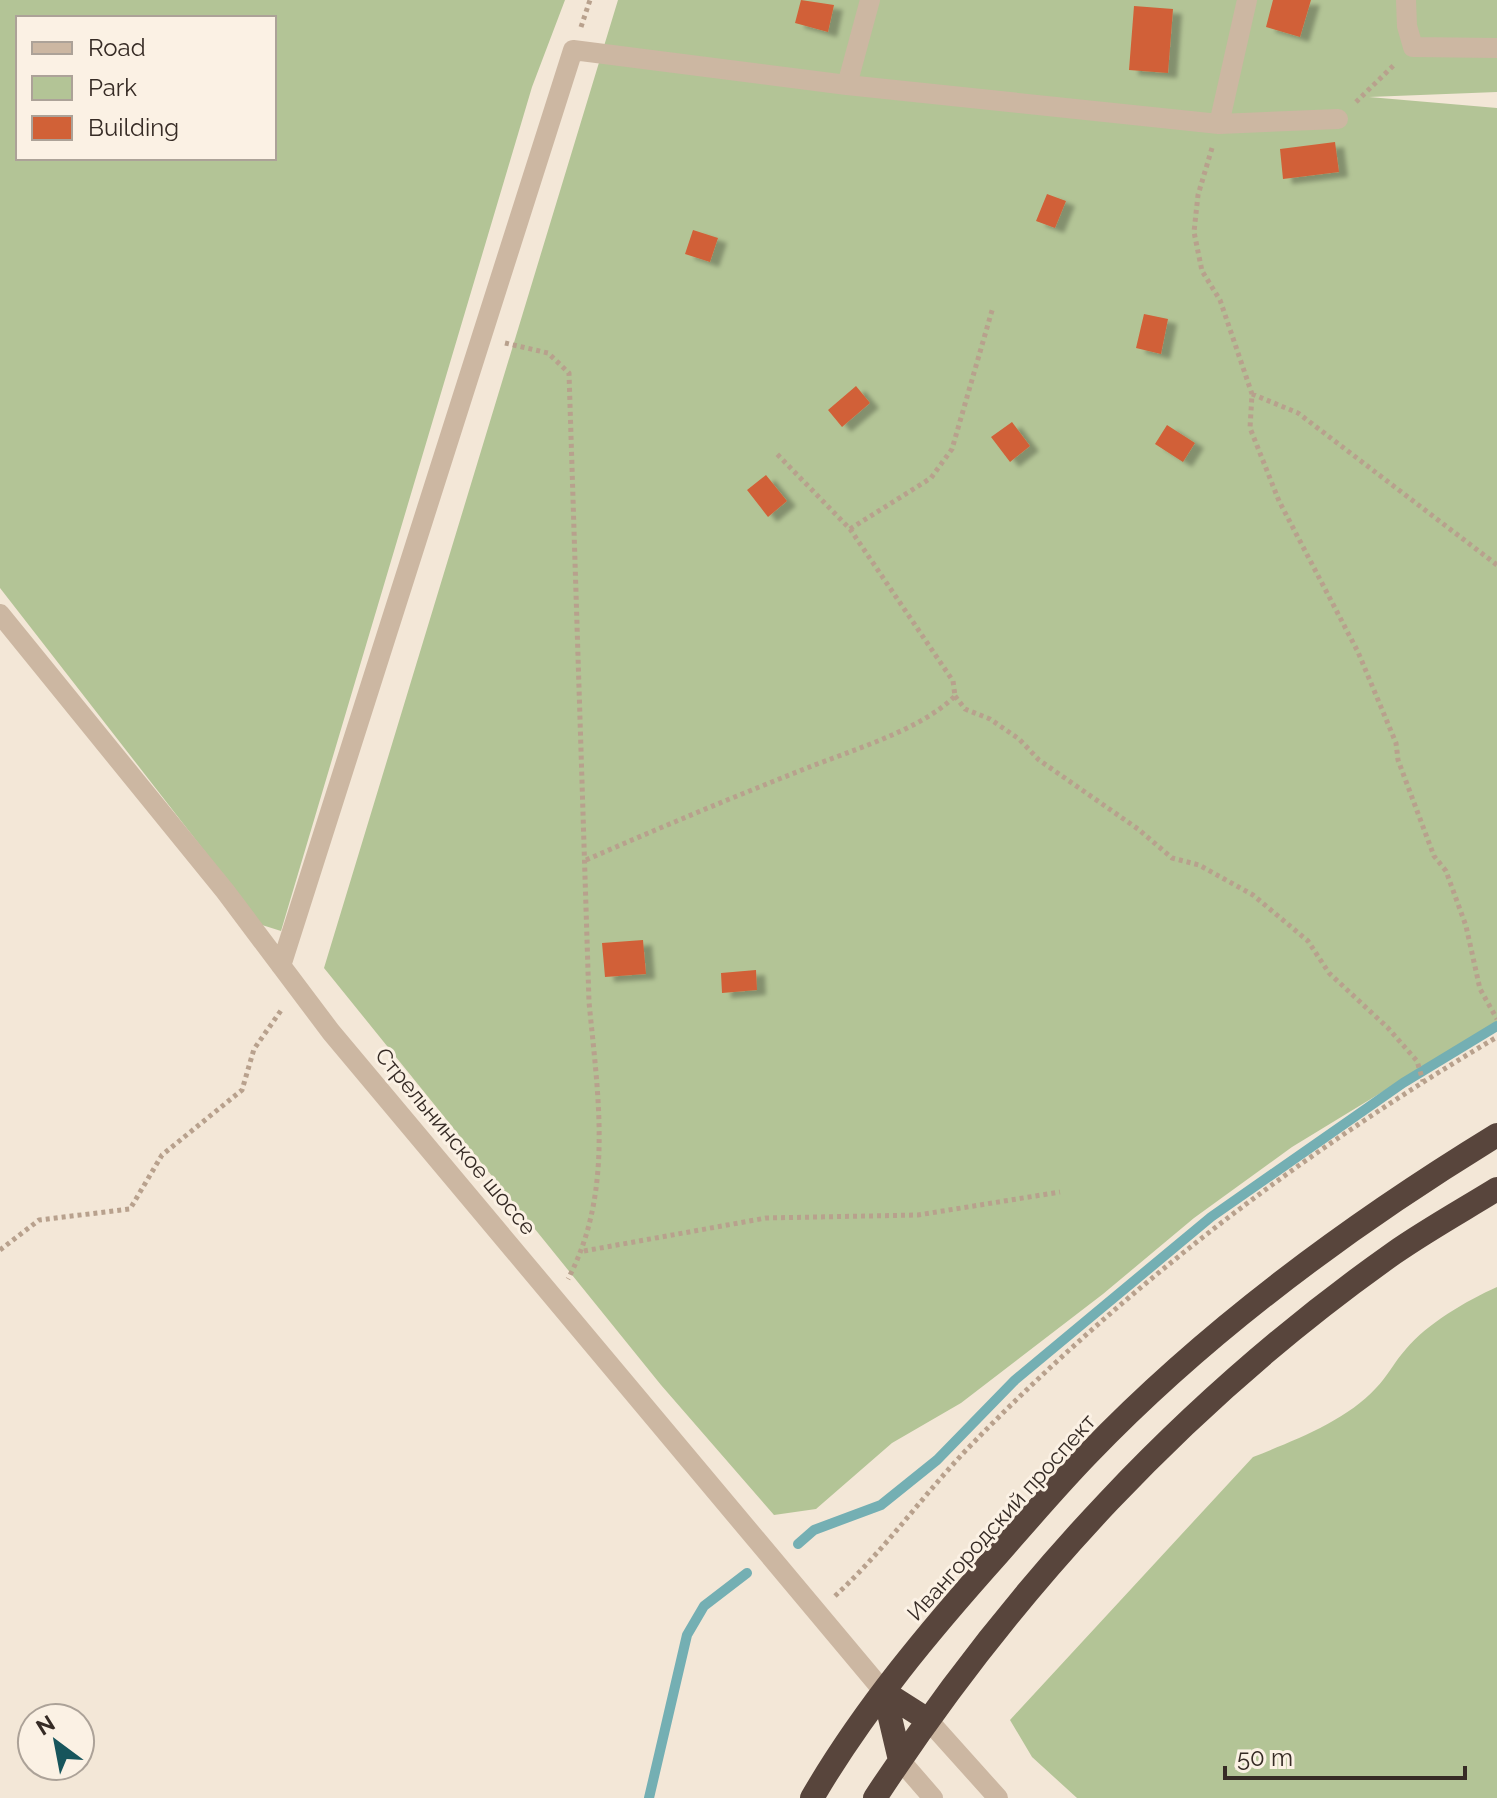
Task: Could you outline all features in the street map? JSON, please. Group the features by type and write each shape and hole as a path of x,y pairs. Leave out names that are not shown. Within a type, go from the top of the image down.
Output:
{"highway":[{"name":"Ивангородский проспект","path":"812,1798 884,1692 949,1609 1089,1453 1233,1320 1390,1201 1497,1135"},
{"path":"875,1798 989,1636 1112,1495 1247,1367 1395,1253 1497,1189"},
{"name":"Стрельнинское шоссе","path":"884,1692 928,1720"},
{"name":"Стрельнинское шоссе","path":"884,1692 900,1760"}],"street":[{"path":"847,85 870,0"},
{"path":"1219,124 1247,0"},
{"path":"1406,0 1407,26 1413,47 1497,48"},
{"path":"281,966 573,50 847,85 1219,124 1338,119"},
{"name":"Стрельнинское шоссе","path":"0,614 297,987 884,1692"},
{"name":"Стрельнинское шоссе","path":"928,1720 998,1798"},
{"name":"Стрельнинское шоссе","path":"900,1760 933,1798"}],"path":[{"path":"1338,119 1413,47"},
{"path":"1219,124 1198,195 1194,232 1202,271 1220,300 1252,394 1250,428 1279,501 1358,652 1396,743 1398,760 1434,856 1446,871 1466,926 1480,989 1497,1018"},
{"path":"850,529 931,478 952,449 993,307"},
{"path":"484,329 498,342 548,353 569,373 589,1002 599,1098 599,1162 595,1213 583,1251 557,1301"},
{"path":"1252,394 1298,413 1497,565"},
{"path":"777,454 850,529 953,681 955,696 965,709 990,719 1019,739 1039,760 1138,829 1172,858 1199,865 1253,895 1308,941 1329,973 1388,1028 1422,1075"},
{"path":"586,860 682,817 885,736 946,705 955,696"},
{"path":"0,1250 39,1220 130,1209 162,1155 242,1090 254,1049 297,987"},
{"path":"819,1612 854,1579 972,1444 1086,1334 1214,1228 1300,1163 1422,1075 1497,1037"},
{"path":"583,1251 766,1218 918,1215 1060,1192"}],"green space":[{"path":"0,0 565,0 532,87 281,931 262,925 0,588"},
{"path":"618,0 1497,0 1497,92 1369,97 1497,108 1497,1022 1292,1147 1194,1218 1103,1294 961,1403 892,1443 816,1509 774,1515 661,1385 324,968"},
{"path":"1497,1287 1497,1798 1077,1798 1032,1757 1010,1720 1253,1457 1318,1429 1350,1410 1376,1388 1425,1330 1460,1306"}],"building":[{"path":"801,0 834,5 828,32 795,23"},
{"path":"1273,0 1311,0 1300,37 1266,27"},
{"path":"1134,6 1173,9 1168,73 1129,70"},
{"path":"1335,142 1339,172 1283,179 1280,149"},
{"path":"1047,194 1066,201 1055,228 1036,221"},
{"path":"693,230 718,238 710,262 685,254"},
{"path":"1144,314 1168,319 1161,354 1136,348"},
{"path":"856,386 870,403 842,427 828,410"},
{"path":"1012,422 1030,446 1010,462 991,437"},
{"path":"1167,425 1195,443 1183,462 1155,444"},
{"path":"766,475 787,501 768,517 747,490"},
{"path":"643,940 646,974 605,977 602,943"},
{"path":"756,970 757,990 722,993 721,973"}],"waterway":[{"path":"798,1544 814,1530 881,1505 937,1460 1015,1380 1211,1217 1403,1083 1497,1026"},
{"path":"649,1798 687,1635 704,1606 747,1573"}]}
